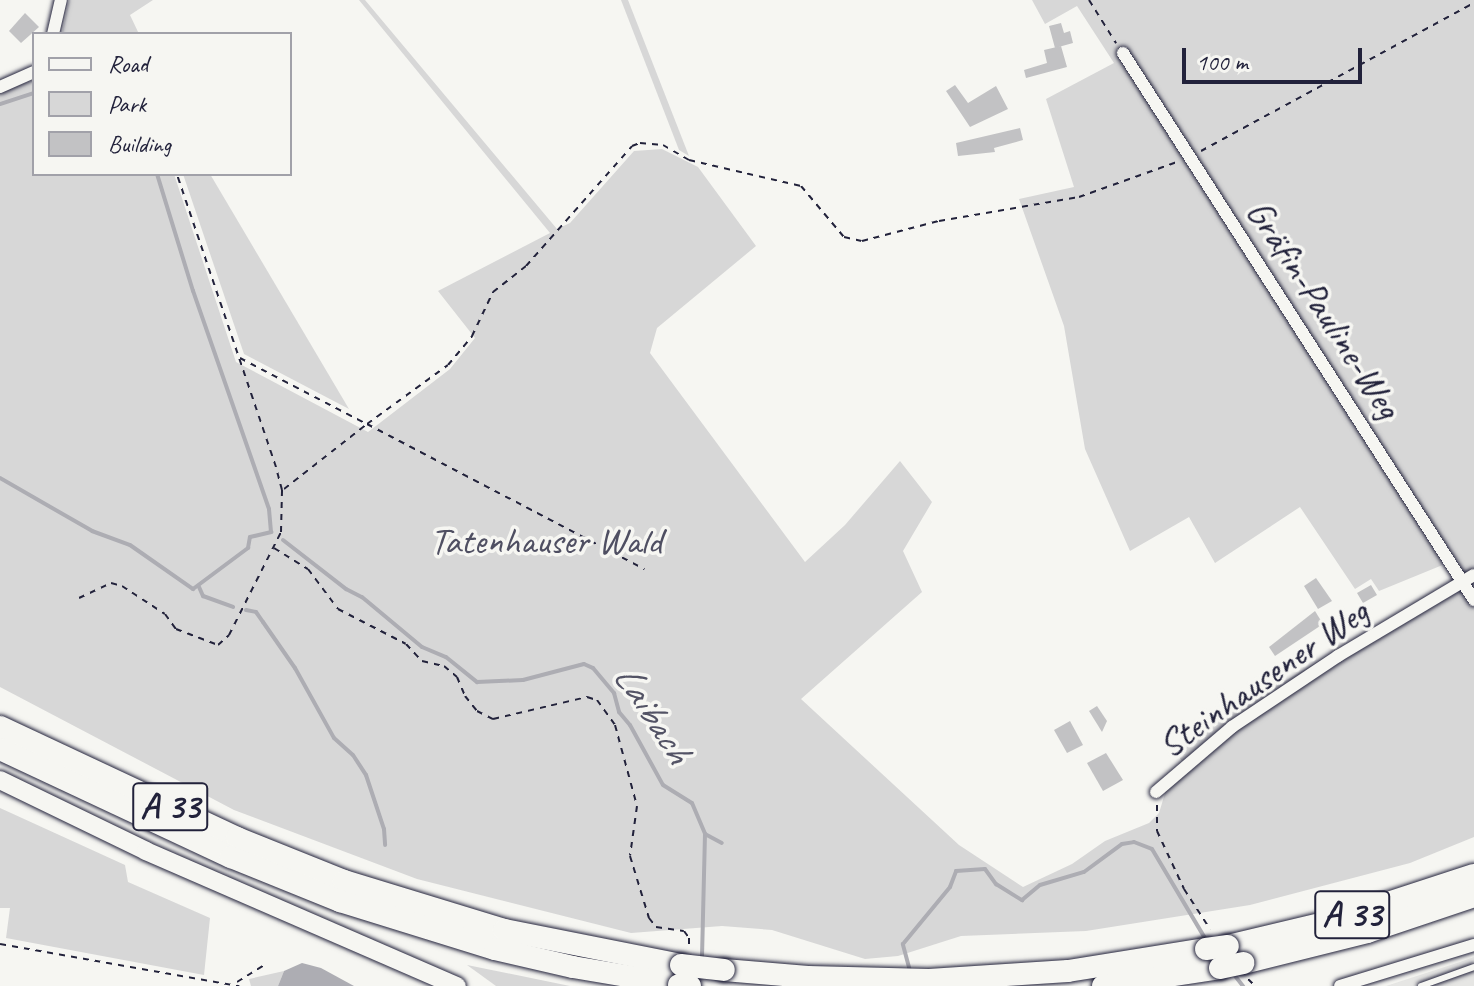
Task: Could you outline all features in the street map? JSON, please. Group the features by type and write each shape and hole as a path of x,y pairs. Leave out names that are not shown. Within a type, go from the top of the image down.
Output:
{"highway":[{"name":"A 33","path":"0,727 237,838 344,881 504,930 684,974"},
{"name":"A 33","path":"0,749 231,857 340,901 495,949 573,967 684,974 724,970 929,980 1068,971 1333,921 1474,875"},
{"name":"A 33","path":"1103,986 1235,967 1367,932 1474,896"}],"main road":[{"path":"0,780 146,851 457,986"}],"street":[{"path":"53,32 61,0"},
{"name":"Gräfin-Pauline-Weg","path":"1123,53 1468,577 1474,600"},
{"path":"0,87 32,73"},
{"name":"Steinhausener Weg","path":"1156,792 1232,727 1338,656 1468,577"},
{"path":"1340,986 1474,945"}],"lane":[{"path":"1421,986 1474,967"}],"path":[{"path":"1089,0 1123,53"},
{"path":"282,490 448,365 472,336 493,292 526,266 632,146 640,143 663,145 689,160 801,186 844,237 862,241 939,221 1079,197 1191,157 1474,3"},
{"path":"79,598 111,583 122,586 165,614 176,629 218,645 229,635 274,548 283,516 282,490 178,176"},
{"path":"240,358 644,569"},
{"path":"274,548 308,569 338,609 406,644 422,661 444,666 457,677 465,696 477,711 493,719 587,697 597,700 615,725 637,806 630,856 649,918 656,927 687,934 684,974"},
{"name":"Steinhausener Weg","path":"1156,792 1157,831 1184,889 1215,942"},
{"path":"0,944 215,983 236,983 263,966"},
{"path":"1235,967 1255,986"},
{"path":"236,983 239,986"}],"shaded area":[{"path":"1474,957 1474,986 1386,986 1460,962"},
{"path":"302,963 321,968 354,986 278,986 284,971"}],"green space":[{"path":"69,0 153,0 130,15 138,32 62,32"},
{"name":"Tatenhauser Wald","path":"359,0 365,0 557,229 570,223 634,151 662,149 698,167 756,246 657,328 650,353 805,562 845,525 900,461 932,502 903,551 922,592 801,699 959,845 1023,887 1072,864 1105,841 1149,823 1159,813 1166,790 1188,769 1175,752 1278,672 1285,681 1456,580 1445,564 1379,591 1371,579 1355,589 1300,507 1215,563 1189,517 1130,551 1085,449 1064,326 1019,199 1074,187 1046,99 1114,63 1077,6 1045,24 1032,0 1474,0 1474,837 1410,863 1250,905 1086,931 961,936 898,956 865,959 772,930 722,926 631,933 417,879 234,810 0,687 0,92 32,81 32,176 175,176 236,362 368,432 450,369 475,338 438,291 550,233"},
{"path":"621,0 628,0 689,156 679,150"},
{"path":"184,176 211,176 349,409 244,354"},
{"path":"0,808 125,865 128,882 210,918 204,975 6,938 10,908 0,908"},
{"path":"467,965 570,986 496,986"},
{"path":"284,971 278,986 251,986 249,979"}],"building":[{"path":"25,13 39,27 21,43 9,31"},
{"path":"1061,23 1064,33 1070,31 1073,43 1055,48 1049,26"},
{"path":"1061,46 1067,67 1026,78 1024,70 1047,63 1044,50"},
{"path":"955,85 968,103 996,86 1008,109 970,127 946,91"},
{"path":"1020,128 1023,140 994,148 995,152 958,156 956,143"},
{"path":"1316,578 1332,601 1318,609 1304,586"},
{"path":"1371,585 1377,595 1363,603 1357,593"},
{"path":"1363,606 1370,616 1355,625 1349,615"},
{"path":"1315,611 1323,624 1275,656 1269,647"},
{"path":"1097,706 1107,721 1102,732 1089,711"},
{"path":"1070,721 1083,745 1067,753 1054,730"},
{"path":"1106,753 1123,780 1103,791 1087,763"}],"waterway":[{"name":"Laibach","path":"0,104 32,94"},
{"name":"Laibach","path":"0,478 92,531 130,545 193,589 248,548 250,537 271,532 269,509 193,291 158,176"},
{"name":"Laibach","path":"283,540 346,589 362,597 422,647 446,657 477,682 523,680 584,664 593,668 614,693 619,712 630,725 663,785 692,803 705,834 702,960"},
{"path":"199,587 203,596 233,607"},
{"path":"246,610 256,612 295,668 334,738 353,755 366,775 384,829 385,845"},
{"path":"705,834 722,843"},
{"name":"Laibach","path":"910,971 903,944 950,887 956,871 985,869 996,884 1022,900 1040,885 1084,872 1122,844 1134,842 1152,849 1206,940"},
{"name":"Laibach","path":"1232,972 1243,986"}]}
